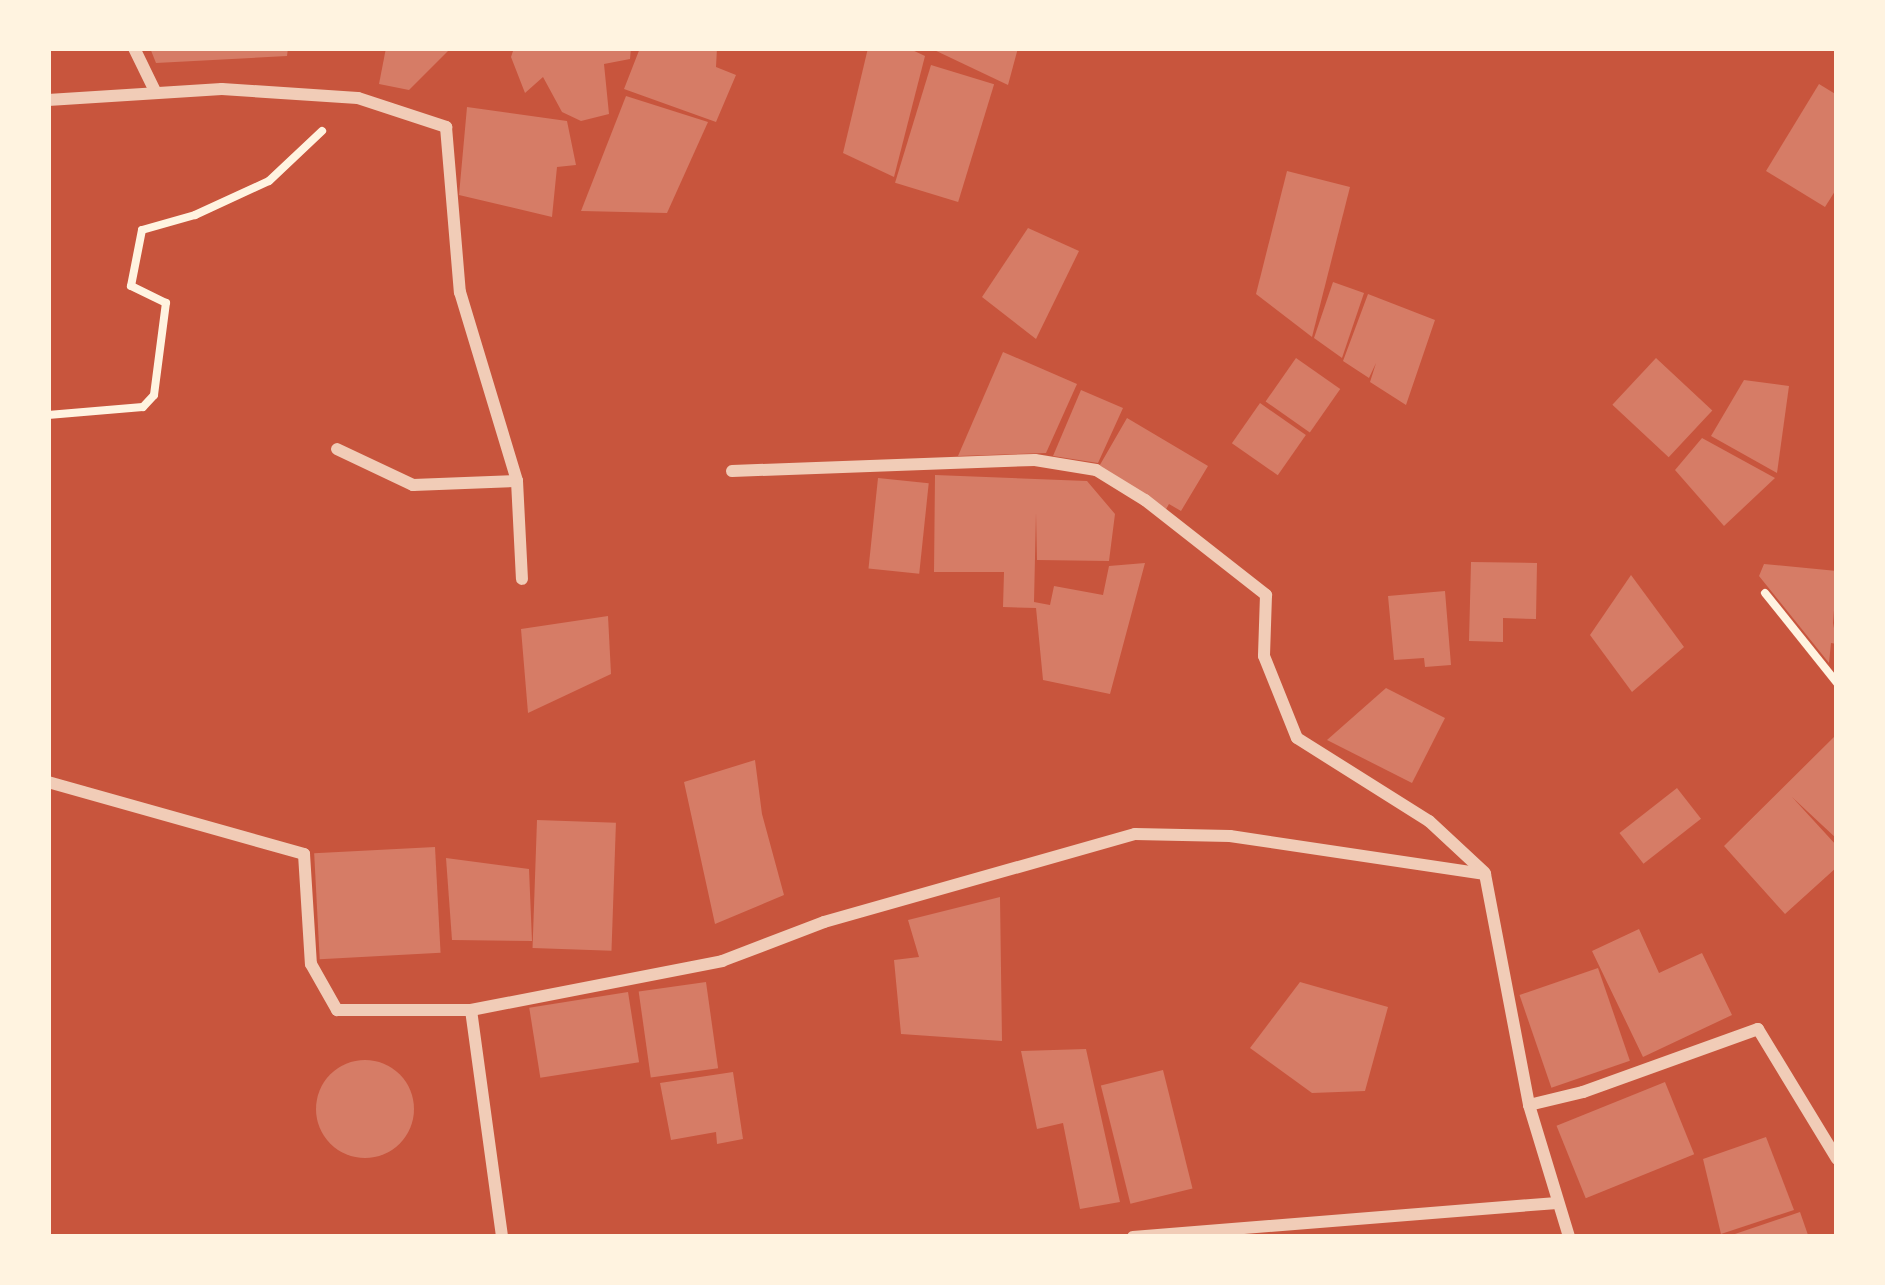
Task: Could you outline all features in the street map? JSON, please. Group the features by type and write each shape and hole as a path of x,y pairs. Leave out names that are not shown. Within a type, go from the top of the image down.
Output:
{"street":[{"path":"134,48 155,91"},
{"path":"48,100 155,91 358,98 446,127 460,292 517,481 522,579"},
{"path":"337,449 413,485 517,481"},
{"path":"732,471 1036,460 1096,470 1144,500 1266,595 1264,656 1297,738 1429,821 1485,874 1528,1105 1569,1237"},
{"path":"48,782 304,854 310,964 338,1010 471,1010 722,961 824,922 1135,834 1230,836 1485,874"},
{"path":"471,1010 502,1237"},
{"path":"1528,1105 1582,1092 1757,1029 1837,1159"},
{"path":"1132,1237 1555,1203"}],"path":[{"path":"48,415 142,407 154,395 166,303 131,286 142,230 195,215 269,181 358,98"},
{"path":"1765,593 1837,683"}],"building":[{"path":"150,48 288,48 287,56 156,63"},
{"path":"386,48 448,51 409,90 379,84"},
{"path":"514,48 631,48 630,59 604,64 609,114 581,121 562,112 543,77 525,93 511,57"},
{"path":"640,48 717,48 716,67 736,75 716,122 624,89"},
{"path":"868,48 908,48 925,56 894,177 843,153"},
{"path":"930,48 1018,48 1008,85"},
{"path":"931,65 994,84 958,202 895,183"},
{"path":"1819,84 1837,95 1837,188 1825,207 1766,171"},
{"path":"626,96 708,122 667,213 581,211"},
{"path":"467,107 567,121 576,165 557,167 552,217 459,195"},
{"path":"1287,171 1350,187 1312,337 1256,294"},
{"path":"1028,228 1079,251 1036,339 982,297"},
{"path":"1333,282 1364,293 1342,358 1314,338"},
{"path":"1368,294 1435,320 1406,405 1370,382 1376,363 1369,378 1343,361"},
{"path":"1003,352 1077,384 1046,453 958,456"},
{"path":"1296,358 1340,389 1310,432 1266,401"},
{"path":"1656,358 1712,411 1669,457 1612,405"},
{"path":"1744,380 1789,386 1777,473 1711,436"},
{"path":"1081,390 1123,408 1098,463 1053,456"},
{"path":"1260,403 1306,435 1278,475 1232,443"},
{"path":"1127,418 1208,466 1181,511 1169,504 1165,511 1097,470"},
{"path":"1702,438 1775,478 1724,526 1675,470"},
{"path":"935,475 1087,481 1115,514 1109,561 1037,560 1036,513 1034,602 1050,605 1054,586 1103,595 1109,566 1145,563 1110,694 1043,680 1036,608 1003,607 1004,572 934,572"},
{"path":"878,478 929,483 919,574 868,569"},
{"path":"1471,562 1537,563 1536,619 1503,618 1503,642 1469,641"},
{"path":"1764,564 1837,571 1833,623 1837,644 1831,643 1829,663 1759,576"},
{"path":"1631,575 1684,647 1632,692 1590,635"},
{"path":"1445,591 1451,665 1425,667 1424,658 1394,660 1388,596"},
{"path":"608,616 611,674 528,713 521,629"},
{"path":"1386,688 1445,718 1412,783 1327,740"},
{"path":"1837,734 1837,839 1792,797 1837,846 1837,867 1785,914 1724,846"},
{"path":"755,760 762,814 784,895 715,924 684,782"},
{"path":"1677,788 1701,819 1643,864 1619,833"},
{"path":"537,820 616,823 611,951 533,948"},
{"path":"435,847 441,953 320,959 314,853"},
{"path":"446,858 529,869 532,941 452,940"},
{"path":"1000,897 1002,1041 901,1034 894,960 919,957 908,920"},
{"path":"1639,929 1659,973 1702,953 1732,1015 1643,1057 1592,951"},
{"path":"1598,968 1630,1061 1551,1088 1520,995"},
{"path":"706,982 718,1068 651,1078 639,991"},
{"path":"1300,982 1388,1007 1365,1091 1312,1093 1250,1048"},
{"path":"628,992 639,1062 540,1078 529,1008"},
{"path":"1086,1049 1120,1202 1080,1209 1063,1123 1037,1129 1021,1051"},
{"path":"365,1060 384,1064 399,1075 410,1090 414,1109 410,1128 399,1143 384,1154 365,1158 346,1154 331,1143 320,1128 316,1109 320,1090 331,1075 346,1064"},
{"path":"1163,1070 1193,1188 1130,1204 1101,1085"},
{"path":"733,1072 743,1139 717,1144 716,1132 671,1140 660,1083"},
{"path":"1665,1082 1694,1154 1586,1198 1557,1126"},
{"path":"1766,1137 1794,1210 1721,1234 1703,1159"},
{"path":"1800,1212 1808,1235 1729,1237 1729,1236"}]}
